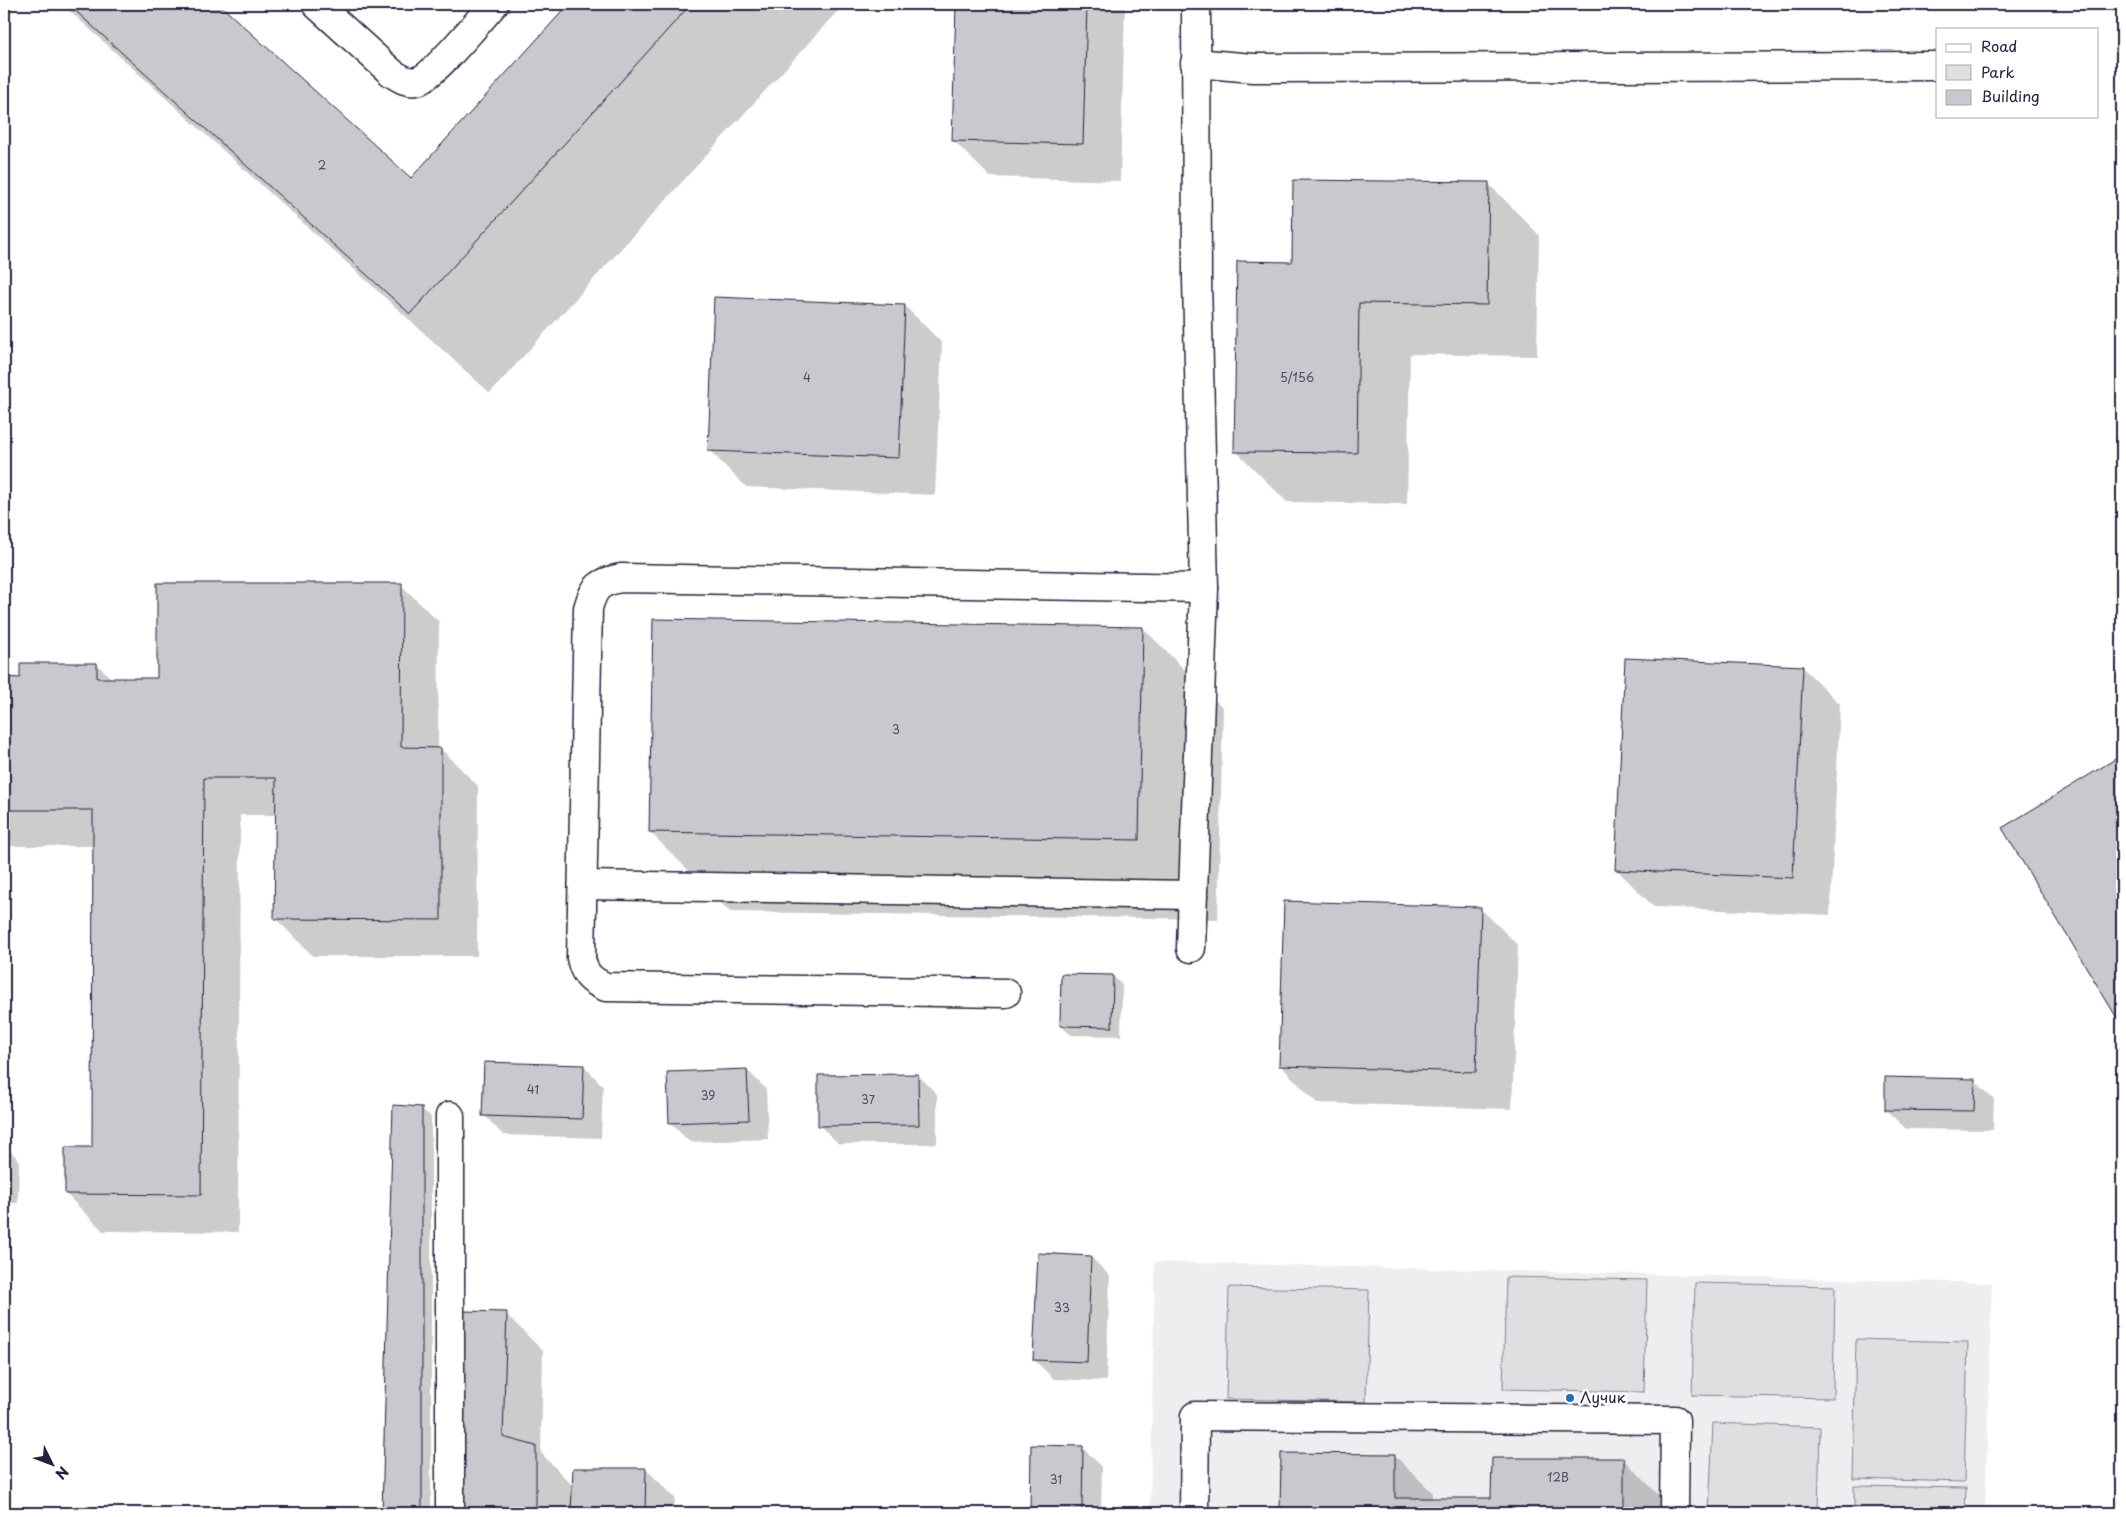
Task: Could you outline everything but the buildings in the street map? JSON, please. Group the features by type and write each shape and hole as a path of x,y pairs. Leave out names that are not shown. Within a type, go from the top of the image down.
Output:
{"lane":[{"path":"316,4 392,73 404,81 419,81 435,69 494,4"},
{"path":"1191,948 1204,588 1197,279 1196,4"},
{"path":"1195,63 1253,68 1936,66"},
{"path":"1006,993 606,986 592,981 584,970 581,958 588,608 592,592 605,580 621,578 1204,588"},
{"path":"583,885 1193,896"},
{"path":"450,1116 450,1513"},
{"path":"1194,1513 1194,1416 1675,1420 1674,1513"}],"shaded area":[{"name":"Лучик","path":"1155,1262 1992,1283 1985,1513 1150,1513"}],"green space":[{"path":"1506,1277 1647,1280 1644,1392 1503,1389"},
{"path":"1695,1283 1835,1286 1833,1398 1692,1395"},
{"path":"1229,1287 1369,1290 1366,1402 1226,1399"},
{"path":"1856,1339 1968,1342 1964,1482 1853,1479"},
{"path":"1713,1423 1820,1427 1818,1513 1709,1513"},
{"path":"1854,1486 1966,1488 1965,1513 1854,1513"}],"place":[{"name":"Лучик","path":"1570,1398"}]}
